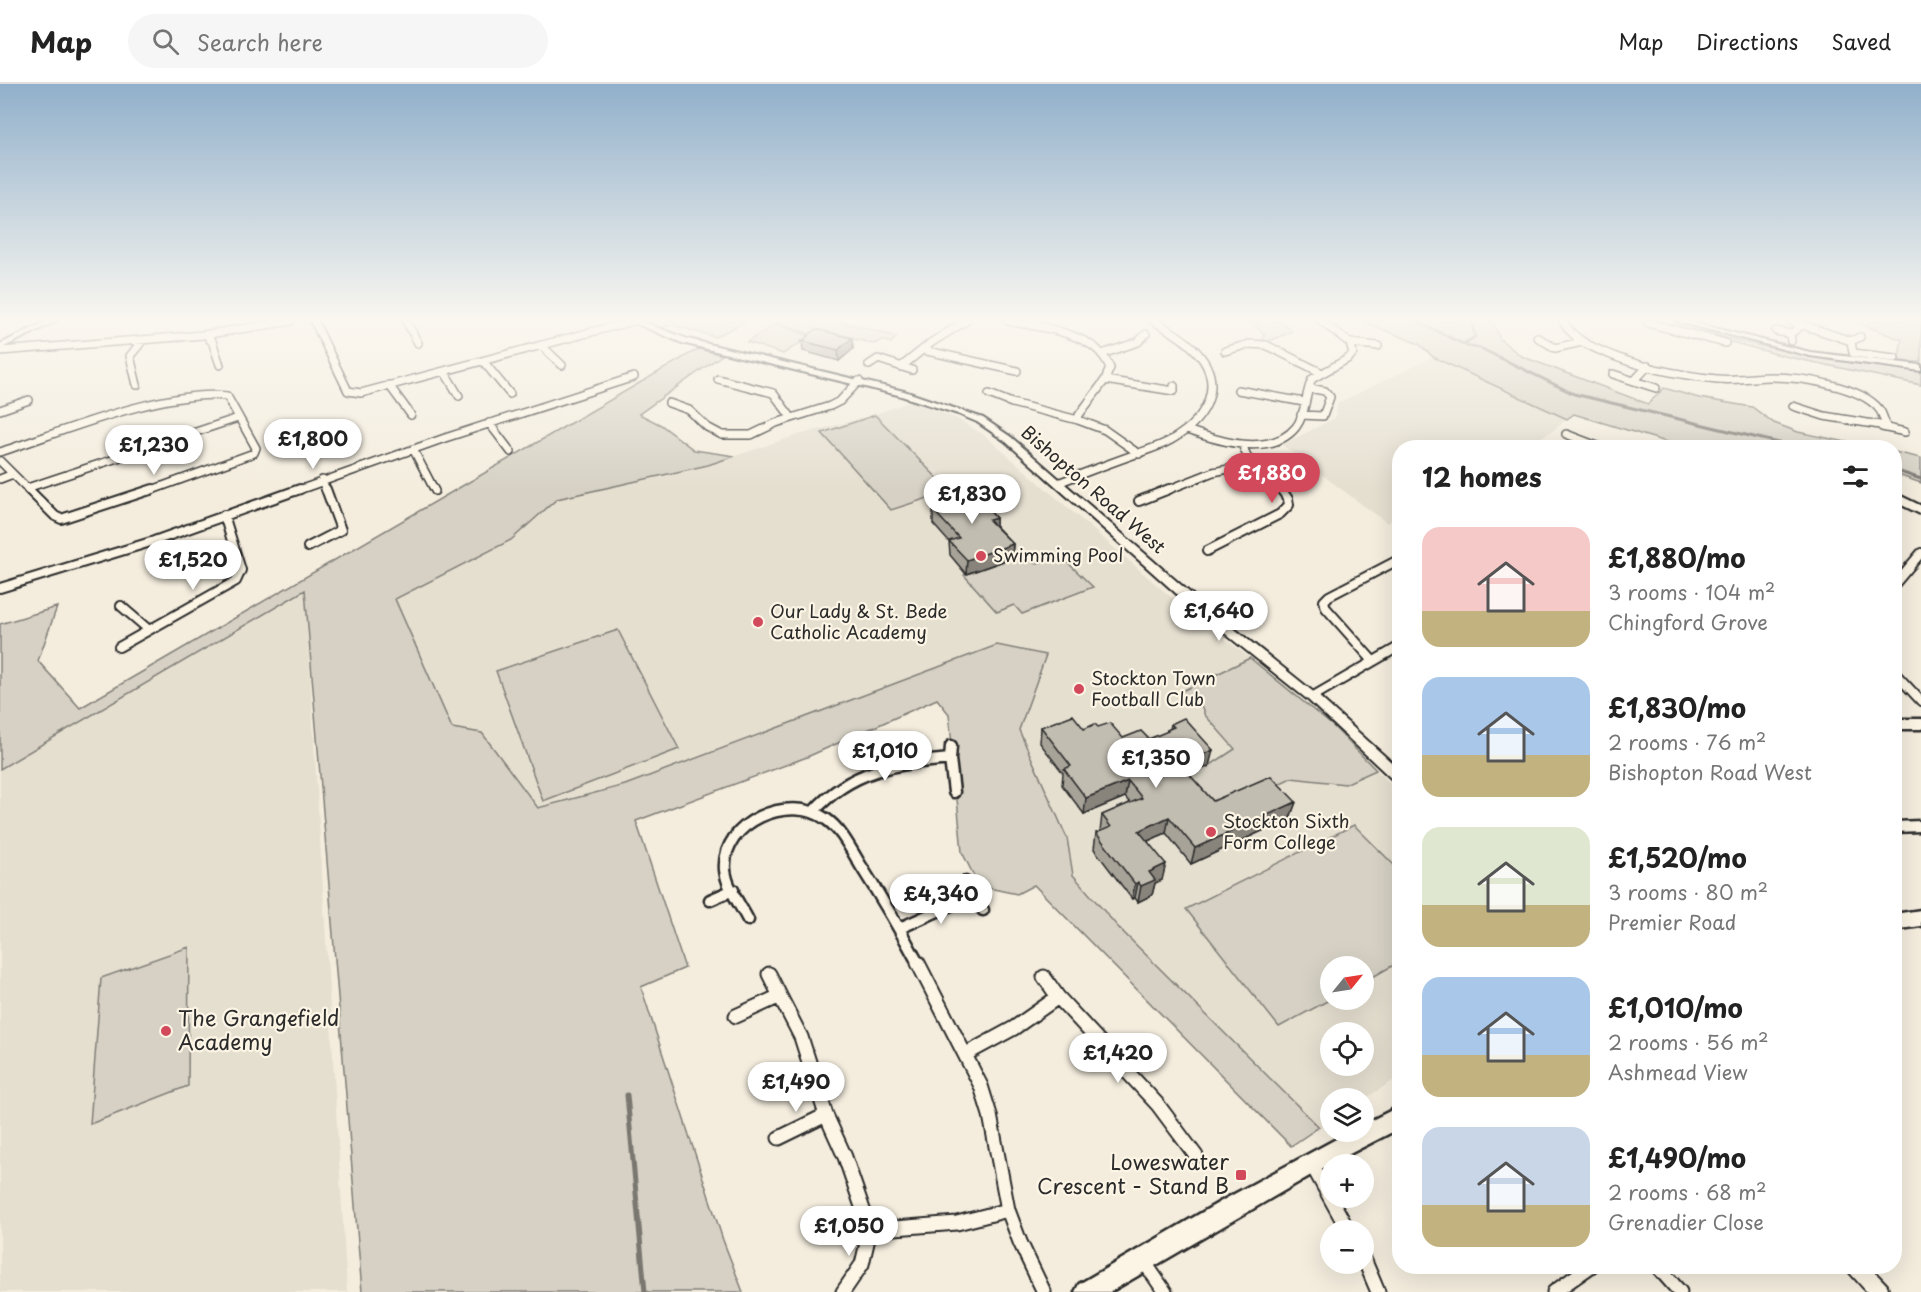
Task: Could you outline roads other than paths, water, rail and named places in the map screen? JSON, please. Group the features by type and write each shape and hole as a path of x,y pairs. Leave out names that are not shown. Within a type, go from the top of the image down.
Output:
{"main road":[{"path":"1902,921 1921,918"},
{"path":"1087,1292 1233,1207 1392,1120"}],"street":[{"path":"135,377 137,385"},
{"path":"341,377 348,391 360,393 419,377"},
{"path":"448,377 459,396"},
{"path":"496,377 510,394"},
{"path":"0,588 154,541 322,480 633,377"},
{"name":"Bishopton Road West","path":"843,377 930,401 980,420 1016,446 1192,601 1312,697 1392,771"},
{"path":"1078,420 1079,415 1106,377"},
{"path":"1058,483 1171,441 1187,430 1206,410 1213,388 1211,377"},
{"path":"1187,430 1215,440 1242,444 1269,442 1281,438 1291,432 1301,415 1312,379 1315,377"},
{"path":"1623,377 1656,388"},
{"path":"1634,381 1637,377"},
{"path":"1707,377 1762,377"},
{"path":"1777,377 1797,379 1847,391 1876,406 1885,420 1886,426 1882,427"},
{"path":"718,379 744,383 773,393 791,417"},
{"path":"669,403 688,410 714,431 735,436 761,431 791,417 830,406 840,401 859,381"},
{"path":"1105,381 1174,391 1174,387"},
{"path":"389,385 411,415"},
{"path":"1301,415 1315,417 1325,413 1329,394 1309,388"},
{"path":"1238,390 1248,394 1304,402"},
{"path":"0,452 165,401 211,393 227,396 256,448 254,453 62,519 55,516 0,461"},
{"path":"989,394 1012,403 1078,420 1110,433 1139,454"},
{"path":"0,410 29,400"},
{"path":"688,410 697,405"},
{"path":"1793,406 1905,432"},
{"path":"27,488 238,418"},
{"path":"489,423 511,452"},
{"path":"1566,434 1574,440"},
{"path":"1207,551 1280,514 1289,505 1282,491 1250,465 1242,444"},
{"path":"413,449 435,491"},
{"path":"1139,501 1205,474 1250,465"},
{"path":"0,479 13,474"},
{"path":"308,547 341,530 322,480"},
{"path":"1902,501 1921,510"},
{"path":"119,647 230,585 240,576 230,529 224,515"},
{"path":"1902,576 1921,553"},
{"path":"1373,661 1326,608 1324,601 1329,596 1392,563"},
{"path":"121,606 149,630"},
{"path":"1312,697 1392,650"},
{"path":"1902,681 1921,702"},
{"path":"1902,724 1921,724"},
{"path":"951,746 950,759 954,792"},
{"path":"813,812 825,796 837,786 868,772 909,763 950,759"},
{"path":"748,920 725,871 726,852 735,837 744,827 775,811 795,808 813,812 828,819 840,832 900,928 981,1086 990,1115 1008,1210 1020,1242 1044,1292"},
{"path":"1902,827 1921,826"},
{"path":"965,882 971,896 983,910"},
{"path":"710,900 732,890"},
{"path":"900,928 971,896"},
{"path":"769,974 801,1038 826,1115 844,1157 870,1230 866,1258 857,1277 843,1292"},
{"path":"1044,977 1058,997 1158,1105 1196,1156"},
{"path":"736,1016 780,996"},
{"path":"966,1054 1014,1029 1058,997"},
{"path":"779,1138 826,1115"},
{"path":"1312,1165 1342,1220"},
{"path":"870,1230 957,1223 1008,1210"},
{"path":"1143,1260 1165,1292"},
{"path":"1370,1274 1378,1292"},
{"path":"1554,1292 1580,1274"},
{"path":"1664,1274 1680,1292"},
{"path":"1864,1274 1880,1292"}],"waterway":[{"path":"1540,377 1574,394 1767,440"},
{"path":"1902,473 1921,479"},
{"path":"627,1095 645,1292"}],"place":[{"name":"Swimming Pool","path":"981,556"},
{"name":"Our Lady & St. Bede Catholic Academy","path":"758,622"},
{"name":"Stockton Town Football Club","path":"1079,689"},
{"name":"Stockton Sixth Form College","path":"1211,832"},
{"name":"The Grangefield Academy","path":"166,1031"},
{"name":"Loweswater Crescent - Stand B","path":"1241,1175"}]}
